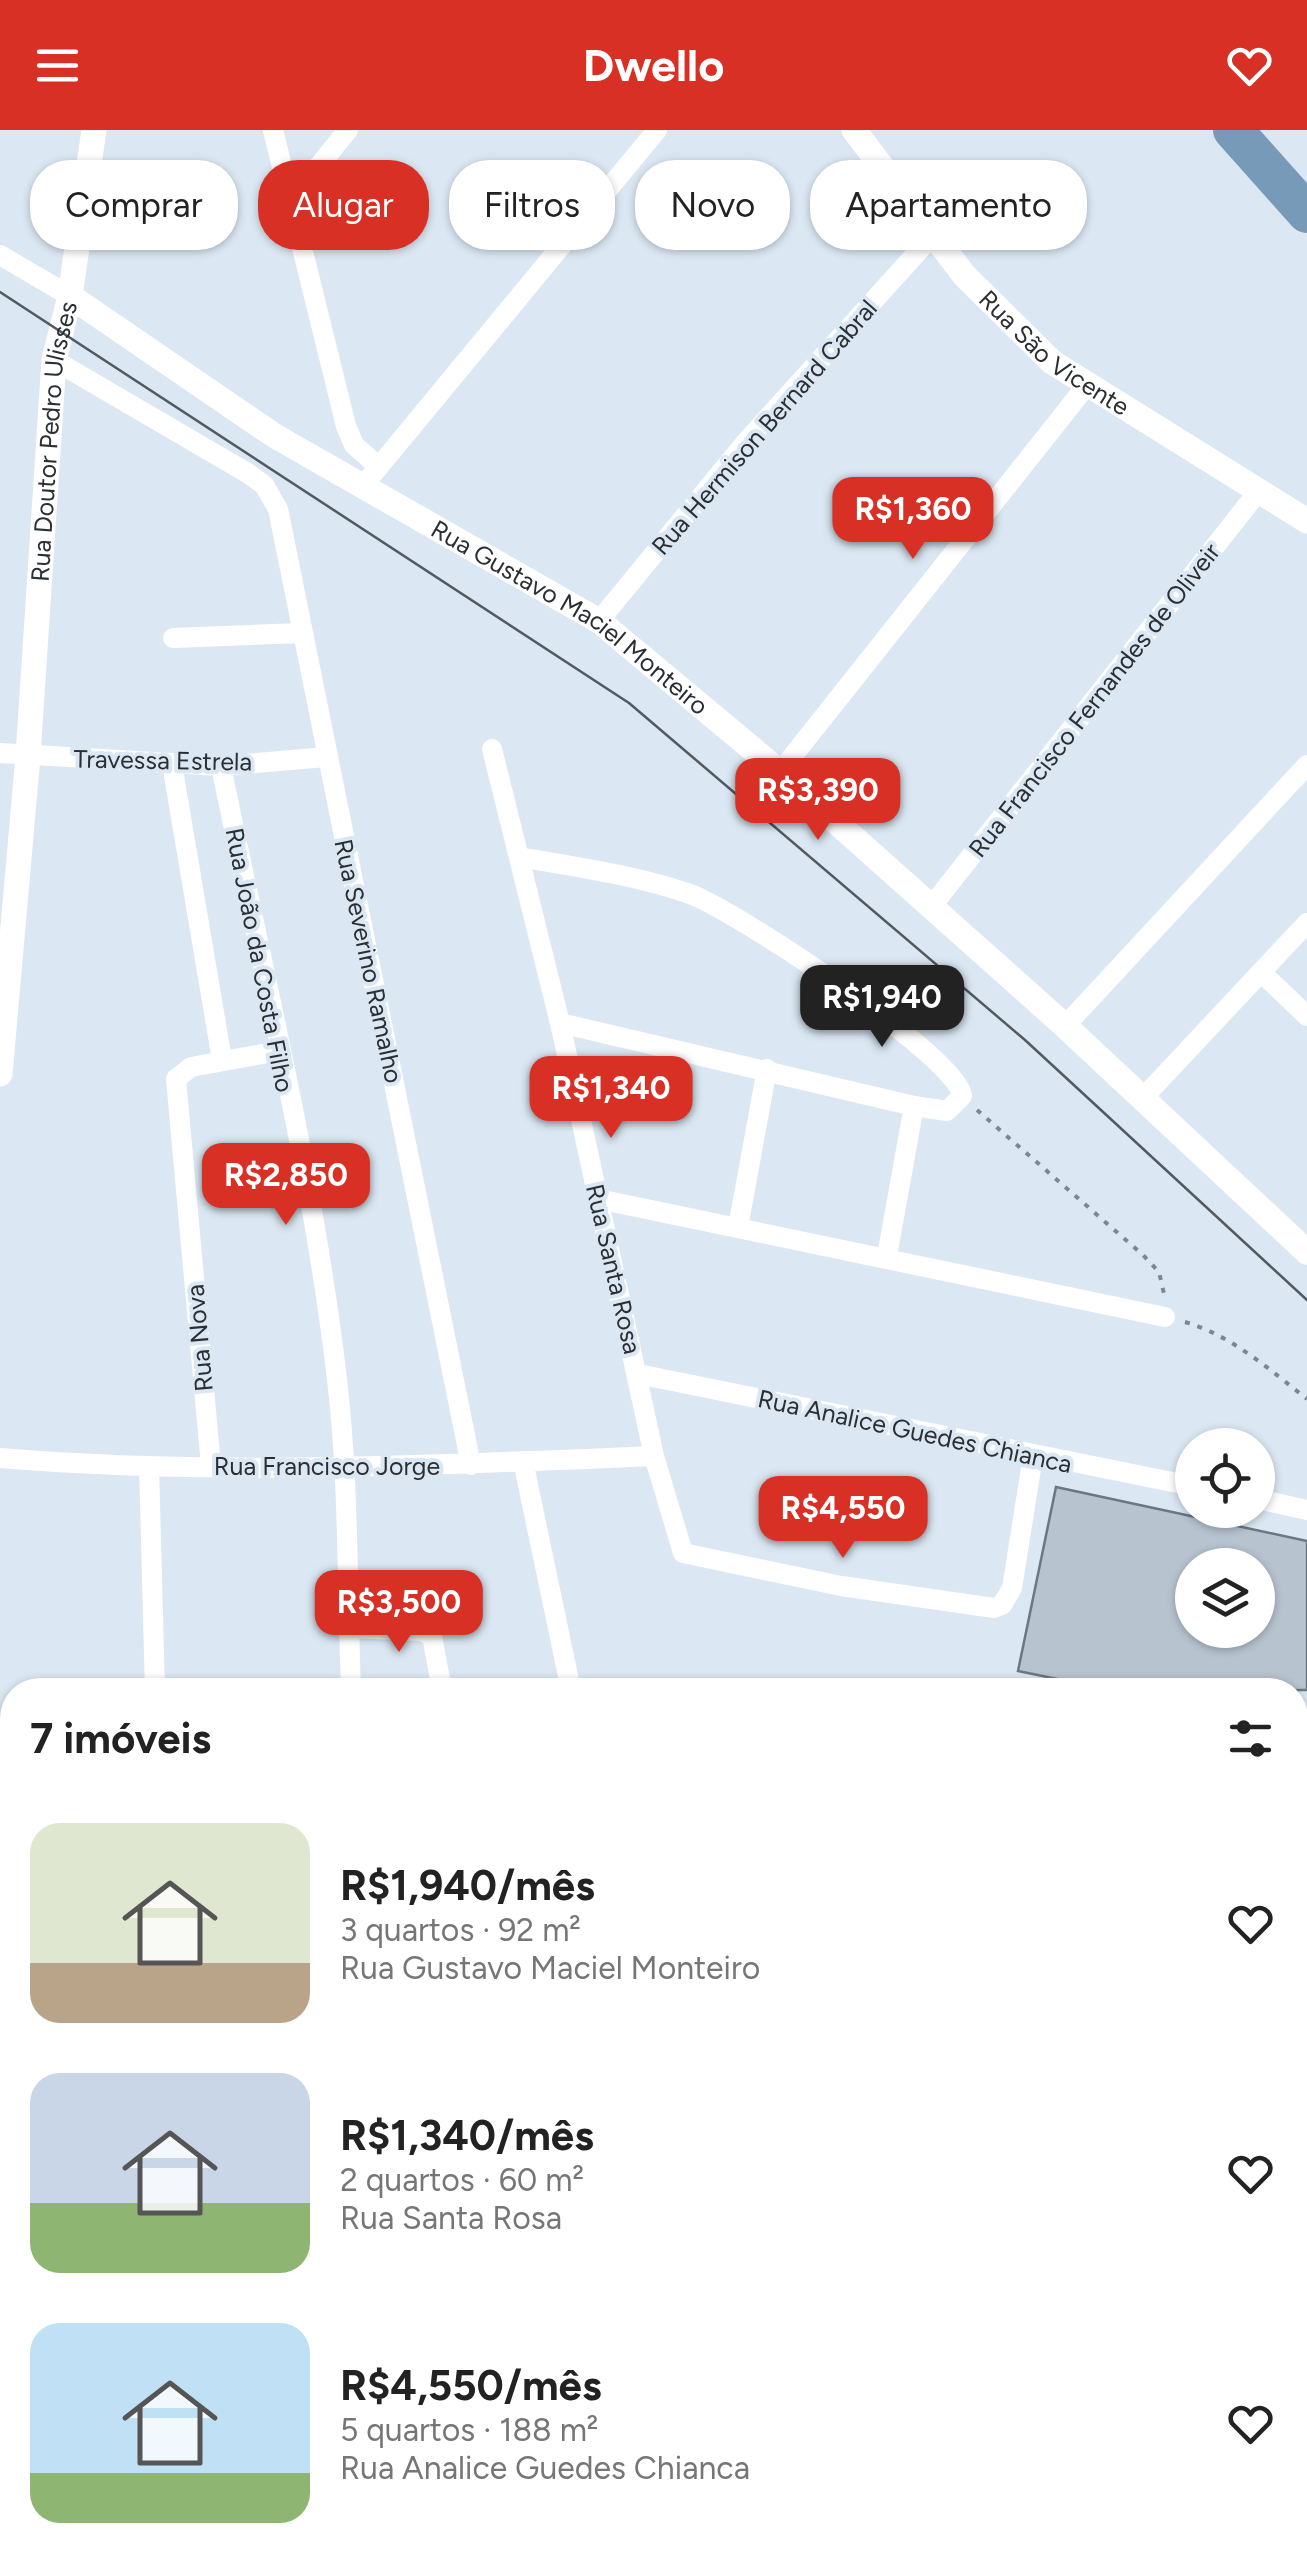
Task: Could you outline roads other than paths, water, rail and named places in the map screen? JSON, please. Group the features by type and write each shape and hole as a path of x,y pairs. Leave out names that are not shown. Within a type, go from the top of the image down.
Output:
{"street":[{"name":"Rua Doutor Pedro Ulisses","path":"0,1074 28,756 54,360 70,296 94,130"},
{"path":"273,130 280,160"},
{"path":"323,160 348,130"},
{"path":"302,250 346,426 371,476 657,130"},
{"name":"Rua São Vicente","path":"854,130 876,160"},
{"name":"Rua Hermison Bernard Cabral","path":"599,621 745,444 919,250"},
{"name":"Rua São Vicente","path":"944,250 1008,324 1087,385 1307,521"},
{"name":"Rua Gustavo Maciel Monteiro","path":"0,255 70,296 275,436 371,476 599,621 780,772 1065,1026 1307,1252"},
{"name":"Rua Severino Ramalho","path":"54,360 264,485 278,509 471,1465"},
{"path":"780,772 1087,385"},
{"name":"Rua Francisco Fernandes de Oliveir","path":"931,907 1257,493"},
{"path":"174,638 302,633"},
{"name":"Rua Santa Rosa","path":"492,749 560,1024 654,1456 683,1553 841,1586 994,1608 1002,1605 1012,1588 1033,1456"},
{"name":"Travessa Estrela","path":"0,754 221,766 326,757"},
{"path":"172,764 222,1060"},
{"path":"1065,1026 1307,765"},
{"name":"Rua João da Costa Filho","path":"221,766 279,1052 334,1356 346,1466 350,1678"},
{"path":"519,857 626,876 692,895 744,919 893,1026 957,1081 962,1096 947,1111 914,1106 560,1024"},
{"path":"1142,1099 1307,923"},
{"path":"1261,972 1307,1016"},
{"name":"Rua Nova","path":"211,1466 176,1084 184,1070 279,1052"},
{"path":"738,1226 767,1069"},
{"path":"887,1256 914,1106"},
{"path":"598,1199 887,1256 1165,1317"},
{"name":"Rua Analice Guedes Chianca","path":"638,1374 1175,1483"},
{"name":"Rua Francisco Jorge","path":"0,1458 150,1466 346,1466 471,1465 654,1456"},
{"path":"523,1461 568,1678"},
{"path":"150,1466 154,1678"},
{"path":"1275,1503 1307,1510"},
{"path":"348,1628 422,1631 432,1636 440,1678"}],"waterway":[{"path":"1233,130 1307,213"}],"tram line":[{"path":"0,292 629,703 1025,1040 1307,1300"}]}
